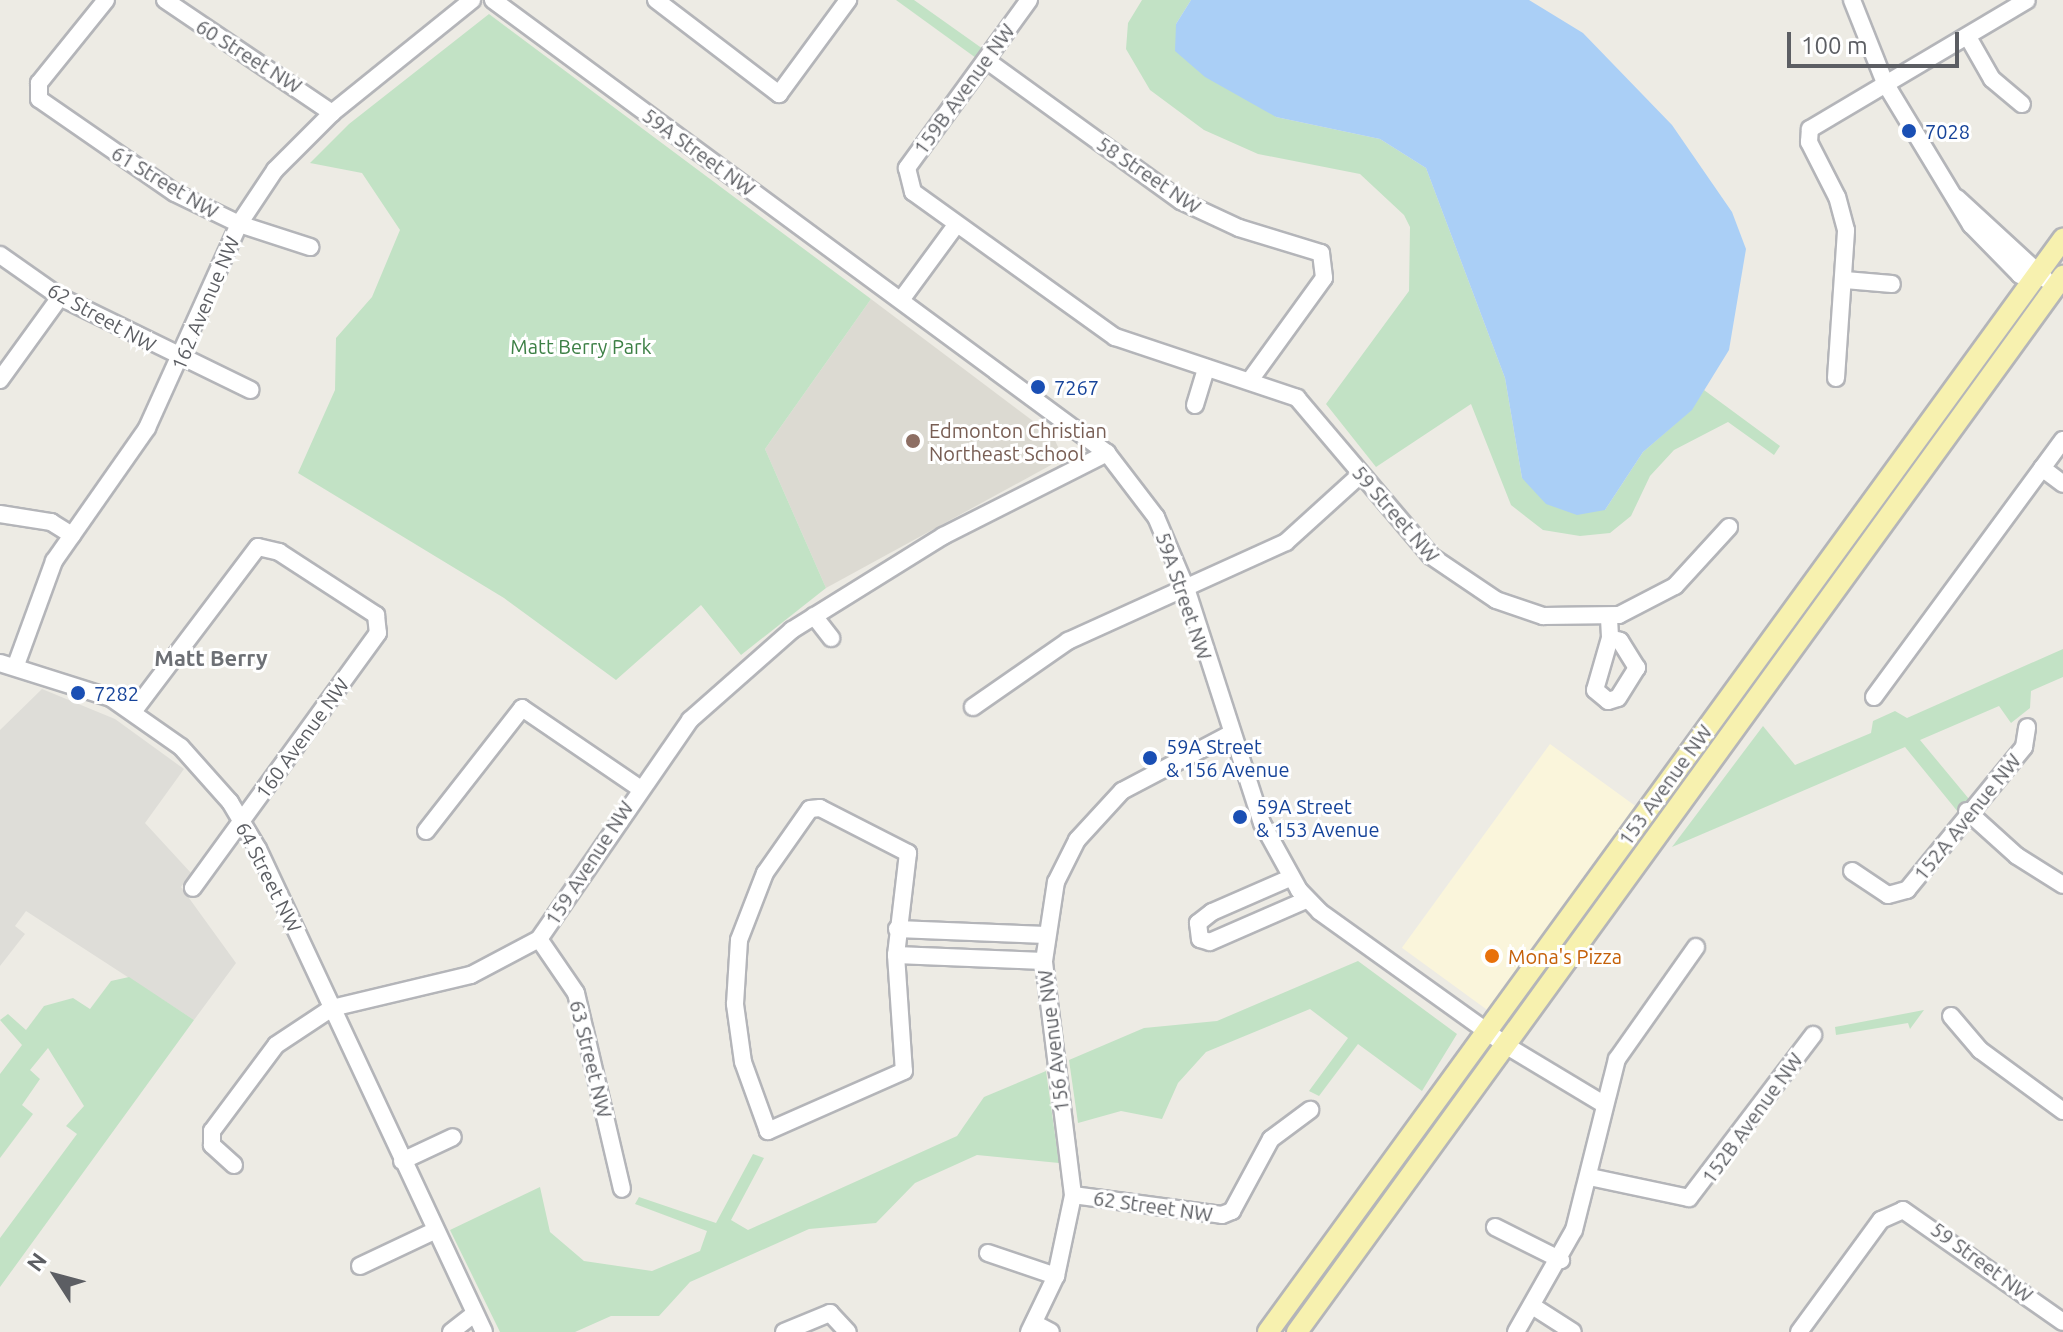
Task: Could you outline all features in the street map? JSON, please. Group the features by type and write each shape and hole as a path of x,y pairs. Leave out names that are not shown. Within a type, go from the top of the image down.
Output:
{"main road":[{"name":"153 Avenue NW","path":"1268,1332 2063,239"},
{"name":"153 Avenue NW","path":"1297,1332 2060,285"}],"street":[{"name":"61 Street NW","path":"106,0 36,90 123,159 239,224 310,247"},
{"name":"60 Street NW","path":"165,0 332,113"},
{"name":"162 Avenue NW","path":"8,664 43,584 72,535 139,441 181,360 239,224 275,170 332,113 472,0"},
{"name":"59A Street NW","path":"493,0 1107,453 1156,517 1186,588 1230,734 1290,878 1306,900 1507,1046 1602,1103"},
{"path":"656,0 779,94 848,0"},
{"name":"159B Avenue NW","path":"905,180 911,162 1029,0"},
{"path":"1852,0 1885,83 1954,195 2003,260 2020,275 2038,274 2060,285"},
{"path":"1836,378 1845,280 1844,219 1812,149 1810,129 2027,0"},
{"path":"1968,37 1992,79 2022,104"},
{"name":"58 Street NW","path":"986,60 1181,201 1239,228 1311,246 1326,259 1324,278 1251,379"},
{"name":"59 Street NW","path":"905,180 956,225 1115,337 1206,368 1251,379 1306,404 1360,475 1431,556 1471,588 1543,616 1609,618 1675,586 1729,527"},
{"path":"901,300 956,225"},
{"name":"62 Street NW","path":"0,255 60,297 181,360 251,390"},
{"path":"1845,280 1892,284"},
{"path":"0,380 60,297"},
{"path":"1195,405 1206,368"},
{"path":"1874,697 2063,440"},
{"name":"159 Avenue NW","path":"234,1165 212,1145 212,1131 276,1045 332,1008 471,975 539,939 638,787 690,720 814,616 943,536 1107,453"},
{"path":"2042,468 2063,484"},
{"path":"973,707 1068,641 1286,542 1360,475"},
{"path":"0,514 51,522 72,535"},
{"name":"160 Avenue NW","path":"133,712 258,547 279,552 369,609 380,625 193,888"},
{"path":"1951,593 1966,603"},
{"path":"814,616 831,638"},
{"path":"1609,618 1610,638"},
{"name":"64 Street NW","path":"8,664 87,687 133,712 181,747 242,821 473,1315 484,1332"},
{"path":"426,831 522,708 638,787"},
{"name":"152A Avenue NW","path":"1852,871 1882,893 1902,894 1967,811 2024,747 2027,727"},
{"name":"156 Avenue NW","path":"1031,1327 1056,1276 1073,1195 1044,961 1056,882 1077,840 1122,791 1230,734"},
{"path":"820,808 908,853 896,955 904,1071 768,1131 743,1062 735,1004 739,940 765,873 810,809 820,808"},
{"path":"1967,811 2017,856 2063,885"},
{"path":"1290,878 1212,912 1198,923 1200,939 1210,942 1306,900"},
{"path":"897,929 1046,935"},
{"name":"63 Street NW","path":"539,939 576,993 622,1189"},
{"path":"1516,1332 1561,1260 1590,1177 1602,1103 1626,1045 1696,947"},
{"path":"896,955 1044,961"},
{"path":"1951,1016 1980,1050 2063,1111"},
{"name":"152B Avenue NW","path":"1590,1177 1689,1198 1813,1035"},
{"name":"62 Street NW","path":"1073,1195 1216,1215 1232,1211 1271,1139 1310,1110"},
{"path":"402,1161 453,1137"},
{"name":"59 Street NW","path":"1799,1332 1881,1220 1897,1210 1917,1214 2063,1322"},
{"path":"1495,1227 1561,1260"},
{"path":"360,1266 434,1231"},
{"path":"988,1253 1056,1276"},
{"path":"1534,1307 1573,1332"},
{"path":"784,1332 830,1313 848,1332"},
{"path":"451,1332 473,1315"},
{"path":"1031,1327 1051,1332"}],"shaded area":[{"name":"Edmonton Christian Northeast School","path":"871,299 1053,436 1058,447 1051,465 826,588 765,449"},
{"path":"42,689 115,719 184,769 145,823 191,873 181,887 236,963 194,1020 26,911 15,926 25,934 0,966 0,730"},
{"path":"1550,744 1638,808 1490,1012 1402,948"}],"green space":[{"path":"896,0 914,0 983,49 976,58"},
{"path":"1142,0 1191,0 1176,24 1276,117 1380,139 1426,168 1505,378 1522,478 1605,510 1643,452 1691,410 1704,390 1780,446 1774,455 1728,422 1674,450 1650,476 1631,516 1610,533 1580,536 1543,530 1511,505 1471,404 1376,467 1326,404 1409,291 1410,227 1404,215 1360,174 1258,154 1204,130 1150,90 1126,49 1128,23"},
{"name":"Matt Berry Park","path":"489,14 871,299 765,449 826,588 741,655 701,605 616,680 504,598 298,473 335,390 336,338 372,297 400,230 362,173 310,163 349,124"},
{"path":"2063,649 2063,677 2031,691 2030,708 2011,723 1999,706 1920,740 1969,799 1958,812 1905,747 1672,847 1763,726 1795,765 1871,733 1873,721 1895,711 1907,718"},
{"path":"1358,961 1457,1034 1422,1091 1358,1044 1319,1096 1309,1091 1348,1038 1310,1009 1206,1052 1178,1083 1162,1119 1121,1111 1078,1123 1069,1060 1144,1028 1217,1021"},
{"path":"129,977 194,1020 0,1287 0,1238 77,1134 66,1126 84,1106 48,1048 30,1070 40,1079 22,1105 33,1114 0,1158 0,1074 22,1045 0,1020 8,1014 26,1030 44,1006 73,998 90,1009 111,981"},
{"path":"1924,1010 1910,1029 1908,1023 1836,1035 1835,1027"},
{"path":"1046,1071 1059,1163 977,1155 915,1183 876,1223 809,1229 690,1282 659,1316 611,1316 575,1332 500,1332 450,1230 540,1187 550,1232 584,1261 652,1271 700,1251 707,1231 635,1204 639,1197 716,1223 753,1154 764,1158 731,1220 748,1230 957,1136 984,1097"}],"water":[{"path":"1191,0 1529,0 1583,33 1672,125 1732,212 1746,249 1729,350 1692,410 1643,452 1605,510 1577,515 1546,504 1522,478 1505,378 1426,168 1380,139 1276,117 1205,77 1175,51 1176,24"}],"place":[{"name":"7028","path":"1909,131"},
{"name":"7267","path":"1038,387"},
{"name":"Edmonton Christian Northeast School","path":"913,441"},
{"name":"7282","path":"78,693"},
{"name":"59A Street & 156 Avenue","path":"1150,758"},
{"name":"59A Street & 153 Avenue","path":"1240,817"},
{"name":"Mona's Pizza","path":"1492,956"}],"district":[{"name":"Matt Berry","path":"211,658"}]}
